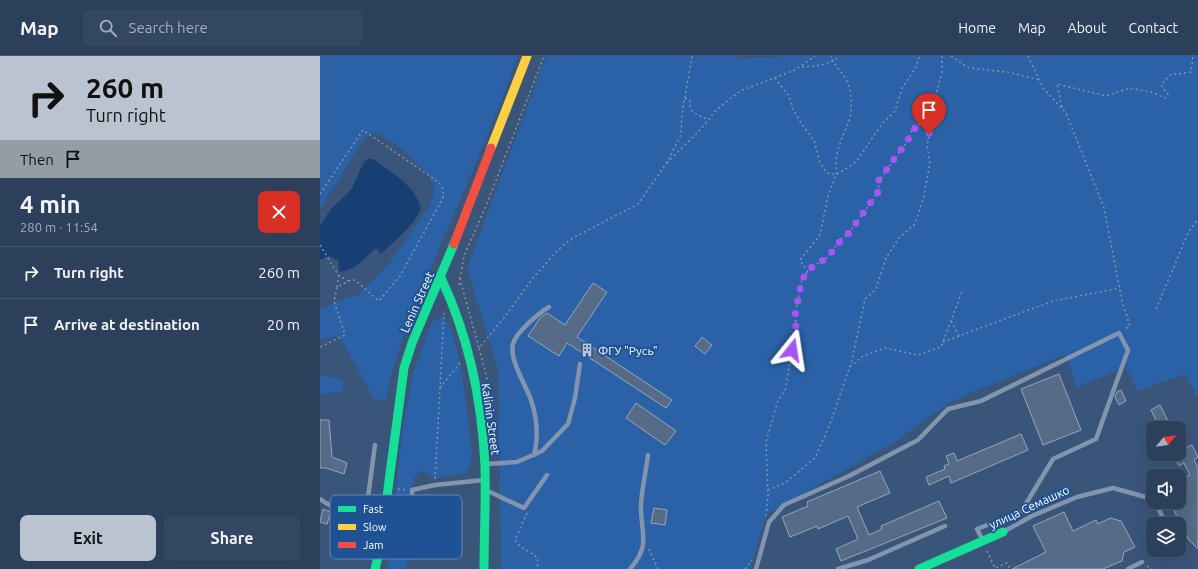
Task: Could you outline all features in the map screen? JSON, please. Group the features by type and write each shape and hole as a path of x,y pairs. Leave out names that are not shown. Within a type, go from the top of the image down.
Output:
{"main road":[{"name":"Lenin Street","path":"387,495 404,368 412,343 441,278 527,56"},
{"name":"Kalinin Street","path":"441,278 452,298 463,334 478,408 484,464 484,569"},
{"name":"улица Семашко","path":"919,569 1003,532"},
{"name":"Lenin Street","path":"375,569 378,559"}],"lane":[{"path":"534,454 537,442 537,420 531,400 514,361 513,344 523,329 538,314 549,307"},
{"path":"756,569 769,522 784,505 849,476 918,440 948,409 981,401 1119,333 1128,350 1096,439 1053,459 1021,512 977,530 983,541"},
{"path":"484,464 517,462 542,451 568,424 575,398 580,364"},
{"path":"368,495 375,445"},
{"path":"630,569 638,561 645,541 641,504 648,455"},
{"path":"484,489 524,508 547,475"},
{"path":"412,495 412,490 435,485 484,480"},
{"name":"улица Семашко","path":"1003,532 1032,516 1077,497 1113,488 1146,497"},
{"path":"320,499 330,505"},
{"path":"838,569 868,560 945,526"},
{"path":"1128,569 1142,562"}],"path":[{"path":"459,285 464,256 486,206 544,56"},
{"path":"479,348 504,318 533,278 571,238 638,204 666,164 681,135 692,56"},
{"path":"666,164 716,110 740,91 801,67 815,56"},
{"path":"808,272 800,260 820,235 828,196 836,175 837,152 852,115 850,91 845,76 833,62 831,56"},
{"path":"801,67 822,65 833,62 840,56"},
{"path":"775,78 789,96 793,110 814,140 820,164 827,173 836,175 856,162 882,124 896,111 902,88 915,69 919,58 923,56"},
{"path":"768,490 785,483 815,458 830,424 850,367 865,298 876,289 886,258 895,245 915,224 924,196 930,162 927,146 937,90 942,72 942,56"},
{"path":"951,56 969,68 1007,72 1040,80"},
{"path":"1028,56 1043,88 1066,113 1104,208 1122,301 1130,326 1119,333"},
{"path":"1063,109 1057,84 1106,96 1130,88 1151,92 1164,98 1168,94 1161,85 1170,75 1191,72 1193,56"},
{"path":"685,98 690,101 690,108 694,114 708,120"},
{"path":"764,521 767,514 768,490 766,442 778,400 786,391 792,350 797,339 795,315 802,279 812,267 828,257 841,240 849,233 878,192 879,180 908,140 911,132 934,110"},
{"path":"320,194 363,130 437,181 442,186 444,196 439,208 400,276 380,300 355,280 348,281 337,288"},
{"path":"1156,309 1189,231 1198,220"},
{"path":"320,245 339,276 348,281"},
{"path":"320,347 345,335 334,301 339,276"},
{"path":"460,279 486,378 492,425"},
{"path":"942,342 1053,301 1120,288"},
{"path":"850,367 863,356 885,348 918,355 941,347 963,289"},
{"path":"435,485 444,313"},
{"path":"951,321 959,336"},
{"path":"440,388 463,360"},
{"path":"388,488 412,490"},
{"path":"524,508 528,512 515,540 519,546 535,555 538,559 537,569"},
{"path":"645,541 658,569"},
{"path":"983,541 995,568 1007,563 1010,569"},
{"path":"745,569 753,559"}],"shaded area":[{"path":"320,56 518,56 483,146 411,316 397,357 386,400 374,399 339,336 320,339 320,309 359,294 388,265 431,204 434,194 434,186 430,177 424,170 397,145 379,134 373,133 365,137 320,209"},
{"path":"546,56 737,56 738,59 788,56 1198,56 1198,399 1185,374 1138,391 1126,367 1076,388 1066,354 952,401 895,442 767,514 750,569 501,569 498,370 467,268"},
{"path":"368,159 373,159 402,180 413,192 421,208 418,215 409,227 381,254 376,248 355,267 339,272 338,260 329,256 320,260 320,226 330,210 351,190 364,162"},
{"path":"438,318 443,318 450,327 455,342 466,402 472,453 471,464 466,473 436,478 422,471 414,477 411,495 396,495 402,433 413,373 431,324"},
{"path":"320,374 343,381 343,391 320,395"},
{"path":"389,559 409,559 405,569 388,569"}],"building":[{"name":"ФГУ \"Русь\"","path":"593,283 607,292 577,337 672,400 666,408 567,343 559,356 528,336 540,318 547,313 565,325"},
{"path":"702,337 712,345 705,354 695,346"},
{"path":"1059,374 1081,430 1043,445 1021,389"},
{"path":"1121,390 1126,401 1119,405 1115,397 1117,392"},
{"path":"636,403 676,431 665,445 626,418"},
{"path":"1160,405 1168,421 1156,421 1151,410"},
{"path":"320,420 329,420 332,457 347,463 344,474 326,468 320,468"},
{"path":"1021,434 1028,450 951,483 949,476 929,485 926,477 945,469 944,466 949,464 946,456 954,453 957,461"},
{"path":"1192,445 1198,457 1194,460 1198,467 1198,549 1189,540 1186,534 1186,517 1177,517 1173,509 1186,509 1186,477 1190,475 1184,463 1179,466 1176,461 1186,461 1186,448"},
{"path":"880,471 890,493 857,507 869,535 882,529 881,526 939,501 947,518 841,561 836,549 858,539 848,516 818,529 817,526 790,537 782,517 808,506 807,502"},
{"path":"654,508 667,510 665,525 651,523"},
{"path":"323,509 330,512 327,524 320,522"},
{"path":"1064,512 1073,531 1096,520 1098,524 1110,518 1121,521 1135,547 1124,552 1122,561 1103,569 1012,569 1046,552 1033,526"}],"traffic: fast":[{"path":"387,495 404,368 412,343 454,244"},
{"path":"441,278 451,300 466,346 481,418 485,466 484,569"},
{"path":"919,569 1003,532"},
{"path":"375,569 378,559"}],"traffic: slow":[{"path":"491,148 527,56"}],"traffic: jam":[{"path":"454,244 491,148"}],"place":[{"name":"ФГУ \"Русь\"","path":"587,350"}],"route":[{"path":"792,350 797,339 795,315 802,279 812,267 828,257 841,240 849,233 878,192 879,180 908,140 911,132 934,110 929,134"}]}
